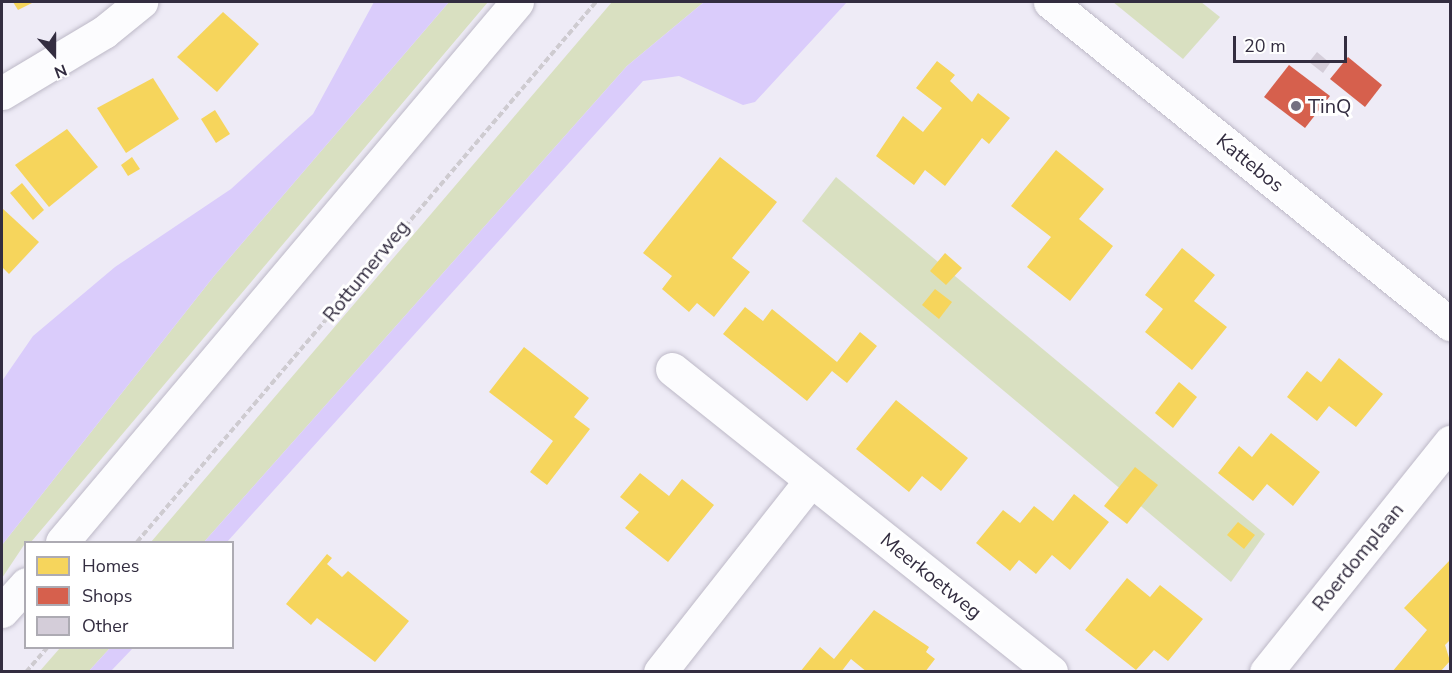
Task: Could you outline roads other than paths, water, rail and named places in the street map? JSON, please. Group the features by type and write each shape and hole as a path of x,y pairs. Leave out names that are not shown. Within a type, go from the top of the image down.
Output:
{"street":[{"path":"2,93 104,32 141,2"},
{"path":"64,541 517,2"},
{"name":"Kattebos","path":"1050,2 1450,324"},
{"name":"Meerkoetweg","path":"672,369 1052,672"},
{"name":"Roerdomplaan","path":"1266,672 1450,442"},
{"path":"660,672 811,480"},
{"path":"2,611 24,586"}],"place":[{"name":"TinQ","path":"1296,106"}]}
